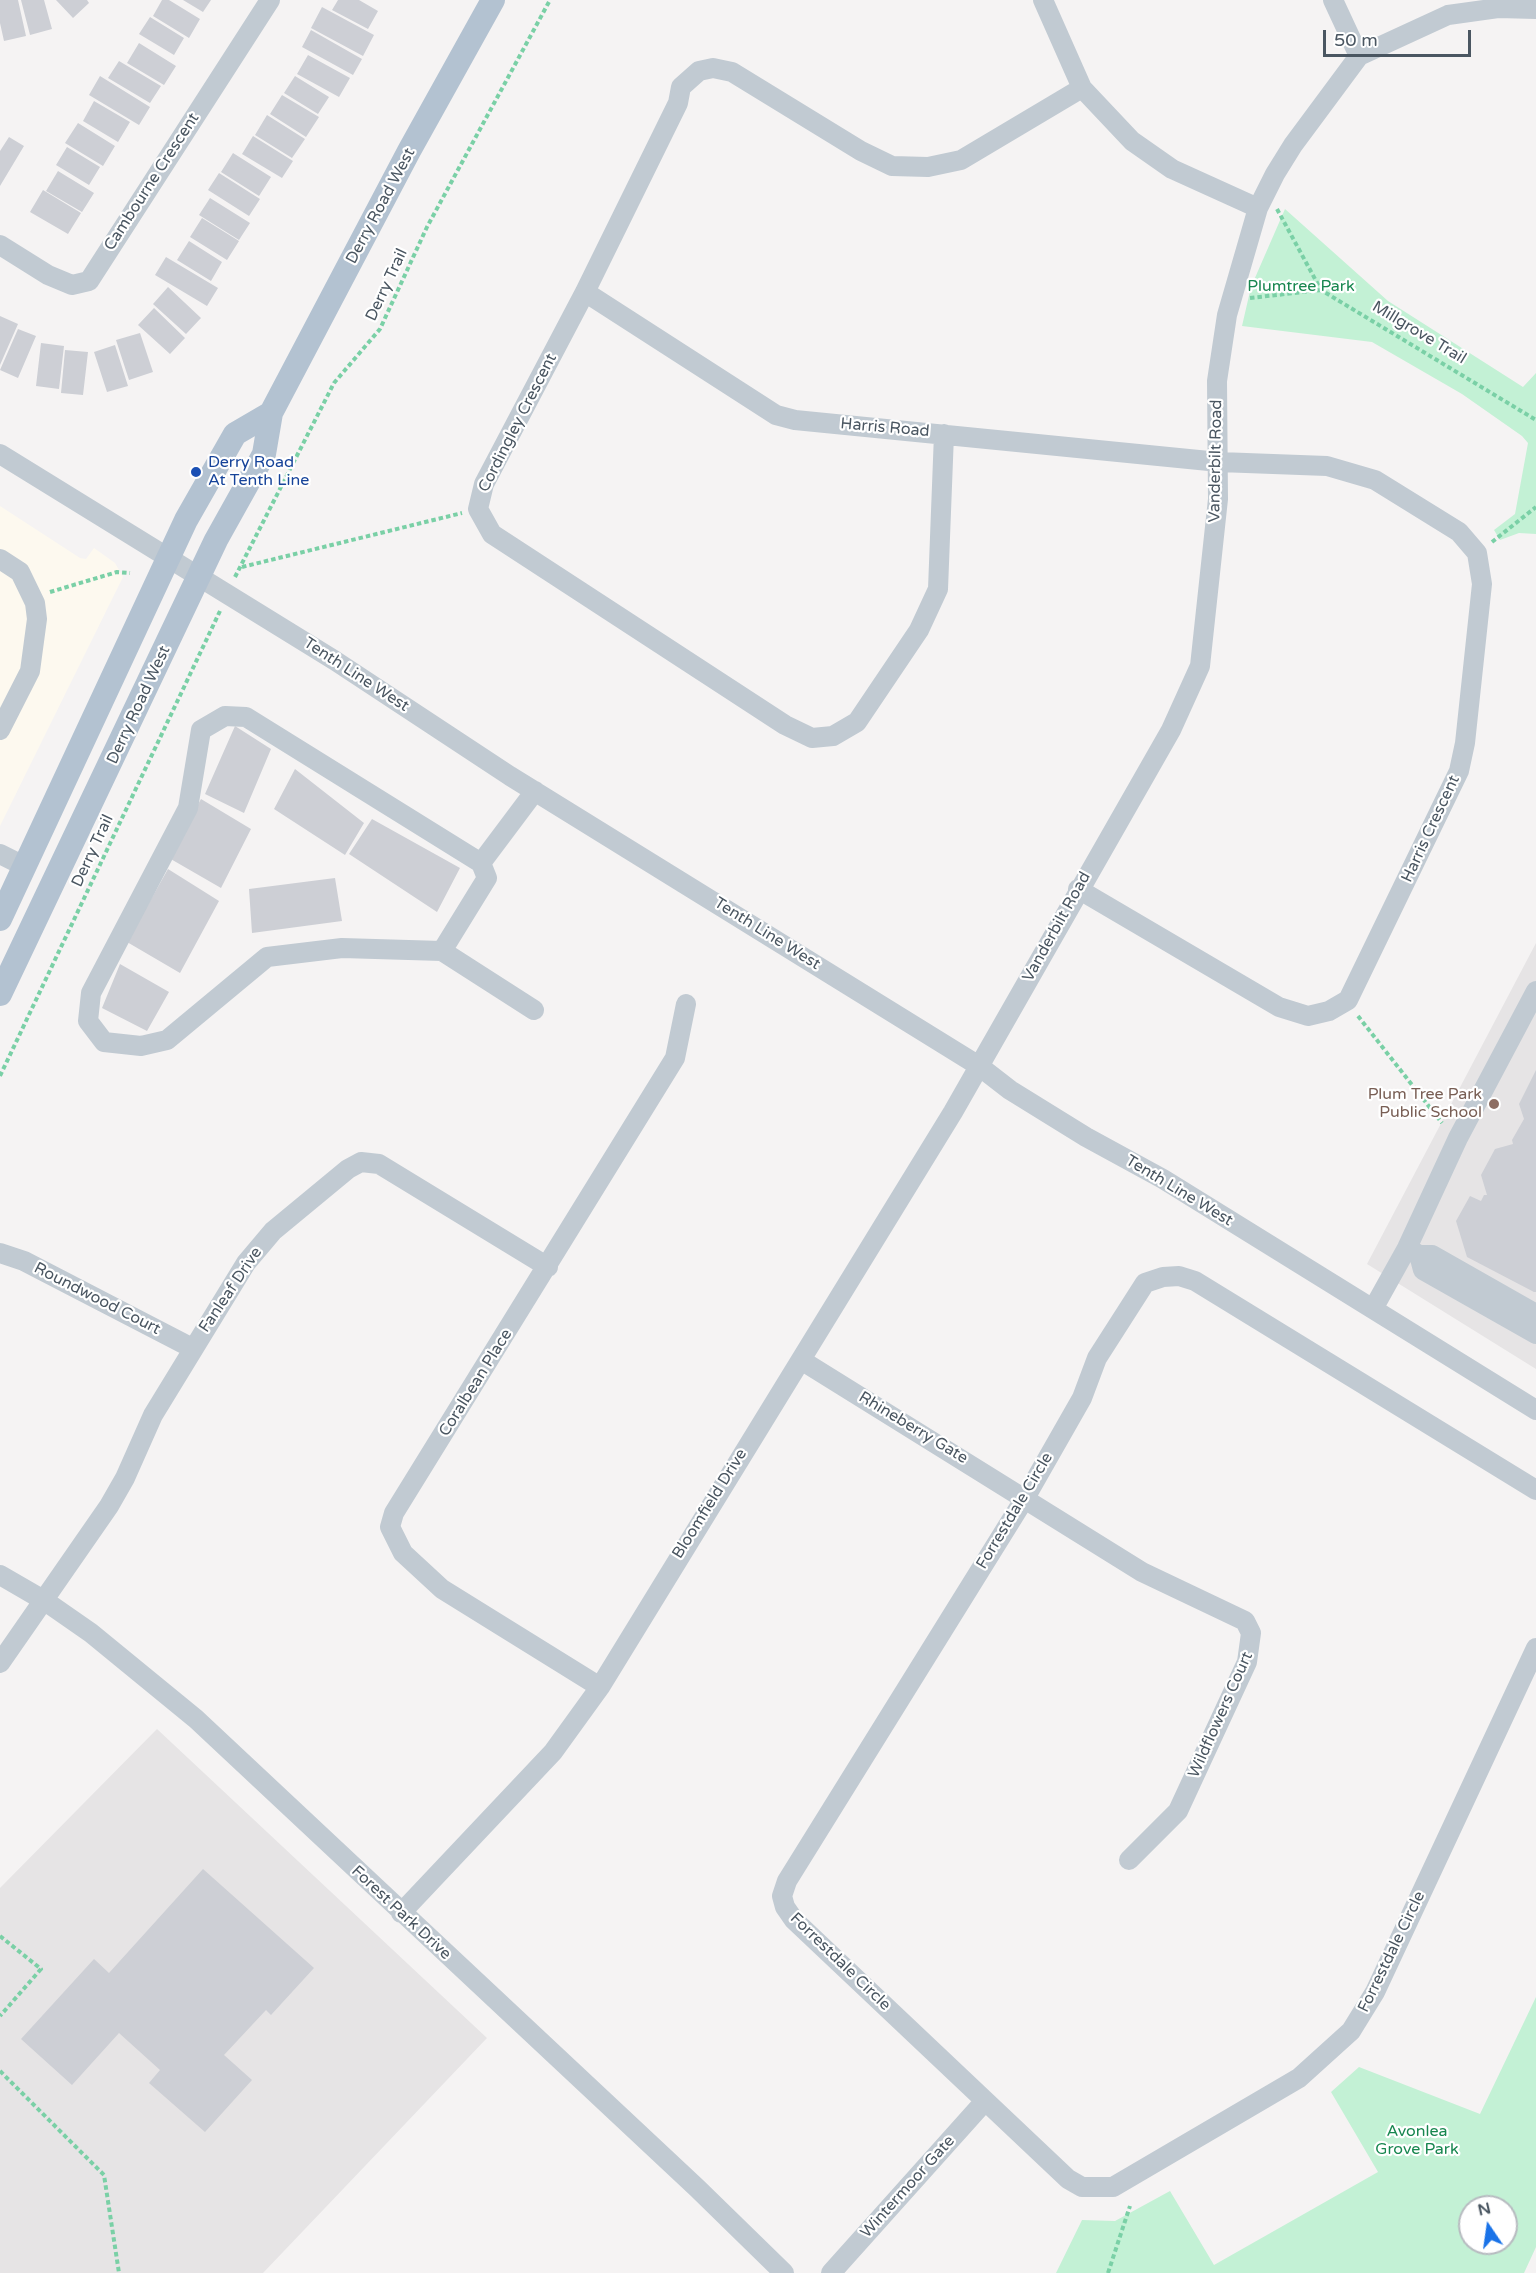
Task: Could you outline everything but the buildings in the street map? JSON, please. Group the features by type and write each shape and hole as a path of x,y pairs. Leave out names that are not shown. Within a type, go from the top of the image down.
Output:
{"main road":[{"name":"Derry Road West","path":"0,994 199,577 264,454 271,413 409,152 493,0"},
{"path":"0,919 186,520 235,434 271,413"}],"street":[{"name":"Cambourne Crescent","path":"0,245 48,275 72,285 89,281 270,0"},
{"path":"1043,0 1082,88 1132,141 1172,169 1263,200"},
{"path":"1333,0 1359,56"},
{"name":"Vanderbilt Road","path":"980,1066 1171,730 1200,666 1218,499 1217,381 1231,300 1263,200 1293,145 1359,56 1448,15 1498,8 1536,9"},
{"name":"Cordingley Crescent","path":"944,434 938,589 919,630 857,722 833,736 812,738 785,725 492,534 478,509 484,484 585,292 678,102 681,87 699,71 713,68 732,72 861,151 892,166 928,167 961,160 1082,88"},
{"name":"Harris Road","path":"585,292 776,415 795,420 1219,462"},
{"name":"Tenth Line West","path":"0,454 334,660 535,791 980,1066 1010,1090 1058,1120 1169,1183 1536,1410"},
{"path":"1219,462 1326,466 1375,480 1459,531 1477,553"},
{"name":"Harris Crescent","path":"1348,1000 1459,771 1465,743 1482,584 1477,553"},
{"path":"0,559 20,572 34,603 38,619 30,671 0,730"},
{"path":"442,951 487,878 481,863 246,717 225,716 201,730 188,808 91,993 88,1021 104,1042 141,1046 167,1040 267,957 342,948 442,951 534,1010"},
{"path":"481,863 535,791"},
{"path":"0,854 24,866"},
{"path":"1078,890 1279,1007 1308,1016 1329,1011 1348,1000"},
{"path":"1373,1309 1413,1251 1458,1138 1536,991"},
{"name":"Coralbean Place","path":"600,1687 442,1589 403,1553 390,1527 394,1513 675,1058 686,1004"},
{"name":"Bloomfield Drive","path":"401,1913 553,1752 600,1687 980,1066"},
{"name":"Fanleaf Drive","path":"0,1663 109,1506 126,1478 153,1415 246,1263 273,1232 348,1169 361,1162 379,1164 548,1267"},
{"path":"1413,1251 1432,1255 1536,1314"},
{"path":"1413,1251 1423,1270 1536,1334"},
{"name":"Roundwood Court","path":"0,1253 24,1261 192,1348"},
{"name":"Forrestdale Circle","path":"1536,1490 1195,1281 1179,1276 1163,1277 1145,1283 1097,1358 1082,1398 1025,1498 787,1881 782,1896 785,1907 794,1920 1068,2179 1083,2187 1100,2190 1113,2187 1299,2078 1351,2031 1375,1992 1536,1648"},
{"name":"Rhineberry Gate","path":"801,1360 1025,1498"},
{"name":"Wildflowers Court","path":"1025,1498 1142,1572 1245,1621 1251,1633 1247,1662 1178,1811 1129,1860"},
{"name":"Forest Park Drive","path":"0,1575 45,1601 91,1633 172,1699 697,2188 784,2273"},
{"name":"Wintermoor Gate","path":"831,2273 985,2101"}],"path":[{"name":"Derry Trail","path":"237,572 334,383 380,329 427,227 550,0"},
{"path":"1231,300 1321,290 1294,236 1263,200"},
{"name":"Millgrove Trail","path":"1321,290 1535,417"},
{"path":"1477,553 1536,507"},
{"path":"241,567 478,509"},
{"path":"50,592 117,572 130,573"},
{"name":"Derry Trail","path":"0,1076 207,637"},
{"path":"1348,1000 1369,1032 1442,1123"},
{"path":"0,1936 41,1969 0,2016"},
{"path":"0,2072 104,2175 119,2273"},
{"path":"1108,2273 1130,2206"}],"shaded area":[{"path":"0,506 80,558 86,559 94,548 115,563 123,577 0,826"},
{"name":"Plum Tree Park Public School","path":"1536,943 1536,1369 1367,1264"},
{"path":"157,1729 487,2038 263,2273 0,2273 0,1888"}],"green space":[{"name":"Plumtree Park","path":"1285,209 1388,301 1523,387 1536,373 1536,534 1519,533 1500,540 1494,530 1515,514 1528,443 1522,436 1462,394 1372,342 1242,326 1251,287"},
{"name":"Avonlea Grove Park","path":"1536,1997 1536,2247 1524,2273 1056,2273 1082,2220 1115,2221 1170,2191 1214,2265 1378,2172 1331,2092 1359,2067 1480,2114"}],"place":[{"name":"Derry Road At Tenth Line","path":"196,472"},
{"name":"Plum Tree Park Public School","path":"1494,1104"}]}
